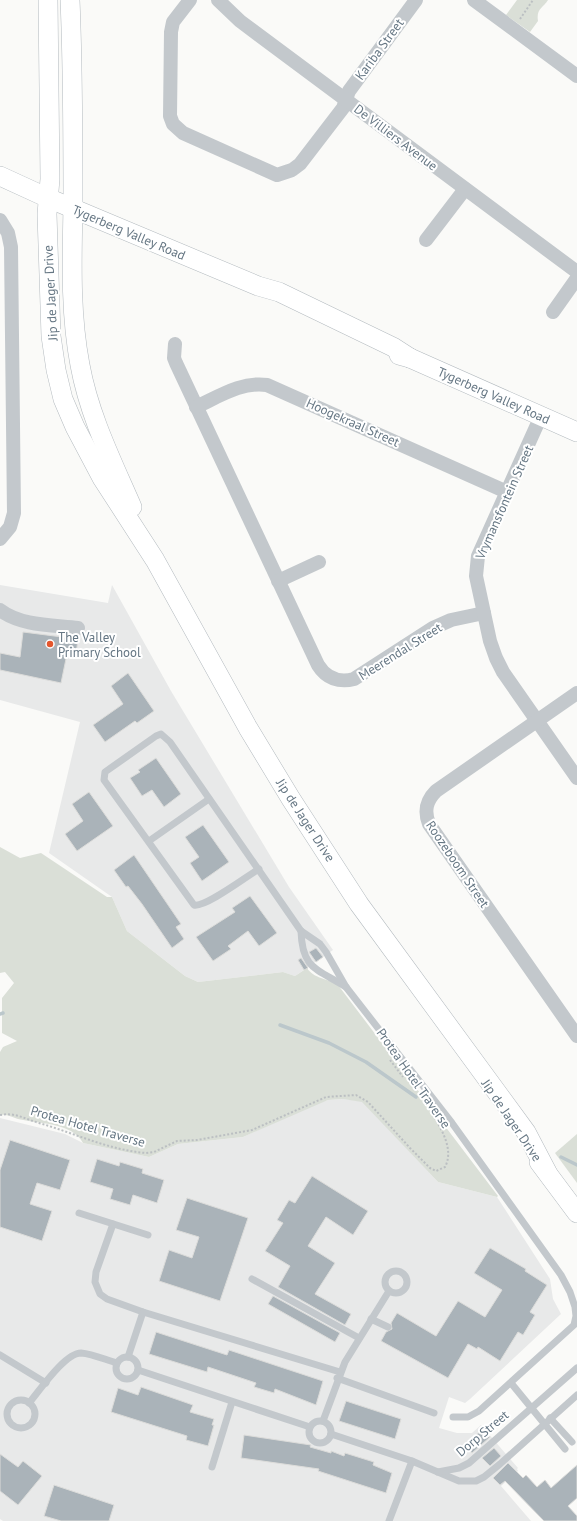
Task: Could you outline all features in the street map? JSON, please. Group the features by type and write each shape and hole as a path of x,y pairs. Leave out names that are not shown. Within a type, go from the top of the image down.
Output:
{"main road":[{"name":"Jip de Jager Drive","path":"48,0 47,266 50,336 56,370 64,398 75,427 102,478 155,560 248,728 291,799 360,904 478,1067 497,1089 526,1132 547,1172 577,1213"},
{"name":"Jip de Jager Drive","path":"70,0 73,208 71,226 74,324 80,366 87,395 107,451 155,560"},
{"name":"Tygerberg Valley Road","path":"0,176 48,198 258,286 274,298 352,337 388,352 410,358 577,432"}],"street":[{"name":"Kariba Street","path":"190,0 173,22 170,32 170,116 173,124 183,133 277,175 292,170 300,164 343,108 349,91 416,0"},
{"name":"De Villiers Avenue","path":"218,0 240,21 577,272"},
{"path":"474,0 577,76"},
{"path":"426,240 465,189"},
{"path":"0,220 8,233 11,247 14,514 0,539"},
{"path":"553,312 577,278"},
{"name":"Meerendal Street","path":"175,344 174,358 196,407 318,665 330,677 341,681 360,677 433,628 451,620 484,613"},
{"path":"0,360 13,355"},
{"name":"Hoogekraal Street","path":"196,407 242,386 254,384 267,385 507,492"},
{"name":"Vrymansfontein Street","path":"541,416 477,560 476,576 492,645 499,665 577,778"},
{"path":"278,581 320,562"},
{"path":"0,610 8,616 20,621 78,628"},
{"name":"Roozeboom Street","path":"577,693 436,791 427,804 426,817 434,831 577,1036"}],"lane":[{"path":"259,869 208,901 198,906 194,905 172,877 149,841 104,780 103,776 108,768 156,736 161,734 170,742 259,869 301,931 320,944 341,976 346,987 505,1196 561,1275 570,1292 576,1316 574,1325 474,1415 463,1418 453,1417"},
{"path":"149,841 209,799"},
{"path":"301,931 301,947 312,966 320,973 346,987"},
{"path":"79,1212 148,1235"},
{"path":"113,1224 96,1272 96,1290 107,1299 339,1375 434,1413"},
{"path":"252,1279 359,1338"},
{"path":"323,1421 339,1375 359,1338 389,1291"},
{"path":"128,1357 143,1312"},
{"path":"371,1319 388,1327"},
{"path":"29,1403 62,1363 74,1354 82,1353 117,1363"},
{"path":"0,1355 46,1383"},
{"path":"123,1357 128,1357 136,1361 138,1370 130,1378 123,1378 116,1370 117,1363 123,1357"},
{"name":"Dorp Street","path":"438,1472 459,1468 469,1463 577,1368"},
{"path":"138,1370 310,1427"},
{"path":"511,1383 564,1449"},
{"path":"331,1434 412,1461 459,1481 476,1481 484,1477 500,1464 577,1395"},
{"path":"212,1467 232,1402"},
{"path":"550,1418 572,1442"},
{"path":"310,1427 317,1421 323,1421 330,1428 331,1434"},
{"path":"310,1427 311,1438 316,1442 324,1442 331,1434"},
{"path":"389,1521 412,1461"}],"path":[{"path":"512,29 533,0"},
{"name":"Protea Hotel Traverse","path":"388,1056 396,1069 407,1081"},
{"name":"Protea Hotel Traverse","path":"0,1116 8,1114 21,1116 91,1140 146,1154 154,1152 177,1141 197,1140 252,1130 326,1097 356,1095 368,1102 410,1148 430,1168 436,1171 443,1169 446,1165 448,1150 442,1132 429,1110"}],"shaded area":[{"path":"517,0 548,0 539,11 538,21 530,32 506,15"},
{"path":"0,585 108,603 112,585 171,691 289,887 333,950 295,976 283,972 198,982 185,976 127,931 112,897 49,853 80,722 0,700"},
{"path":"0,847 20,858 41,853 107,897 112,897 127,931 185,976 198,982 283,972 295,976 307,968 313,974 338,985 498,1196 497,1197 438,1182 362,1102 343,1099 328,1100 243,1137 178,1144 149,1157 83,1143 78,1136 63,1127 18,1119 7,1115 0,1115 0,1052 3,1047 17,1041 2,1033 2,998 14,983 5,972 0,973"},
{"path":"343,1099 362,1101 438,1182 497,1197 550,1279 553,1299 561,1314 465,1403 449,1397 439,1428 457,1433 472,1433 481,1425 518,1468 518,1471 501,1486 531,1521 3,1521 0,1519 0,1118 65,1134 83,1143 149,1157 178,1144 243,1137 316,1104 328,1100"},
{"path":"577,1134 577,1183 555,1153"}],"building":[{"path":"23,632 78,639 76,655 67,654 61,683 0,670 0,653 20,657"},
{"path":"128,673 154,711 137,723 135,721 105,742 93,725 123,704 111,686"},
{"path":"156,758 181,794 164,807 152,790 142,796 130,778 140,772 138,770"},
{"path":"89,792 113,826 77,851 65,834 83,821 72,804"},
{"path":"203,825 229,862 202,881 190,863 199,857 185,837"},
{"path":"134,855 181,924 176,927 184,939 172,948 142,904 128,886 126,887 114,870"},
{"path":"250,896 277,933 259,946 248,931 228,946 231,949 213,961 196,937 235,912 232,908"},
{"path":"316,948 323,957 316,962 309,952"},
{"path":"301,958 308,968 304,970 298,960"},
{"path":"10,1140 70,1160 60,1190 37,1183 30,1204 52,1211 42,1241 0,1227 0,1170"},
{"path":"97,1159 119,1166 120,1162 143,1169 142,1173 164,1180 157,1203 133,1195 130,1205 110,1199 113,1189 90,1182"},
{"path":"312,1176 368,1211 353,1235 326,1217 308,1246 335,1263 315,1294 351,1314 345,1325 278,1287 290,1266 265,1251 283,1223 277,1220 289,1200 295,1203"},
{"path":"187,1198 248,1218 220,1301 159,1281 169,1250 192,1258 199,1237 176,1230"},
{"path":"490,1248 526,1269 525,1271 547,1285 530,1312 535,1315 523,1335 518,1332 500,1361 478,1347 477,1349 468,1344 448,1378 381,1341 386,1332 392,1329 391,1323 397,1313 436,1336 458,1301 485,1317 502,1290 474,1273"},
{"path":"273,1296 340,1333 335,1342 268,1304"},
{"path":"156,1332 227,1355 229,1350 323,1381 316,1405 275,1389 274,1393 254,1387 256,1383 208,1367 207,1372 149,1354"},
{"path":"141,1387 193,1405 190,1412 214,1419 212,1425 214,1425 208,1446 186,1440 187,1436 111,1412 118,1388 138,1395"},
{"path":"346,1401 401,1419 395,1439 339,1421"},
{"path":"483,1429 490,1437 472,1453 465,1445"},
{"path":"244,1435 311,1445 310,1447 331,1453 331,1451 344,1456 345,1453 374,1462 373,1465 392,1473 386,1493 318,1471 319,1469 241,1458"},
{"path":"494,1448 501,1456 490,1466 482,1458"},
{"path":"0,1454 18,1467 23,1461 42,1476 18,1505 0,1491"},
{"path":"508,1463 523,1478 526,1475 537,1487 545,1480 551,1488 577,1465 577,1498 568,1506 577,1516 577,1521 544,1521 505,1481 500,1485 493,1478"},
{"path":"54,1485 114,1505 109,1521 61,1521 44,1516"}],"waterway":[{"path":"280,1025 329,1043 366,1062 416,1097"},
{"path":"561,1157 577,1165"}],"place":[{"name":"The Valley Primary School","path":"50,644"}]}
